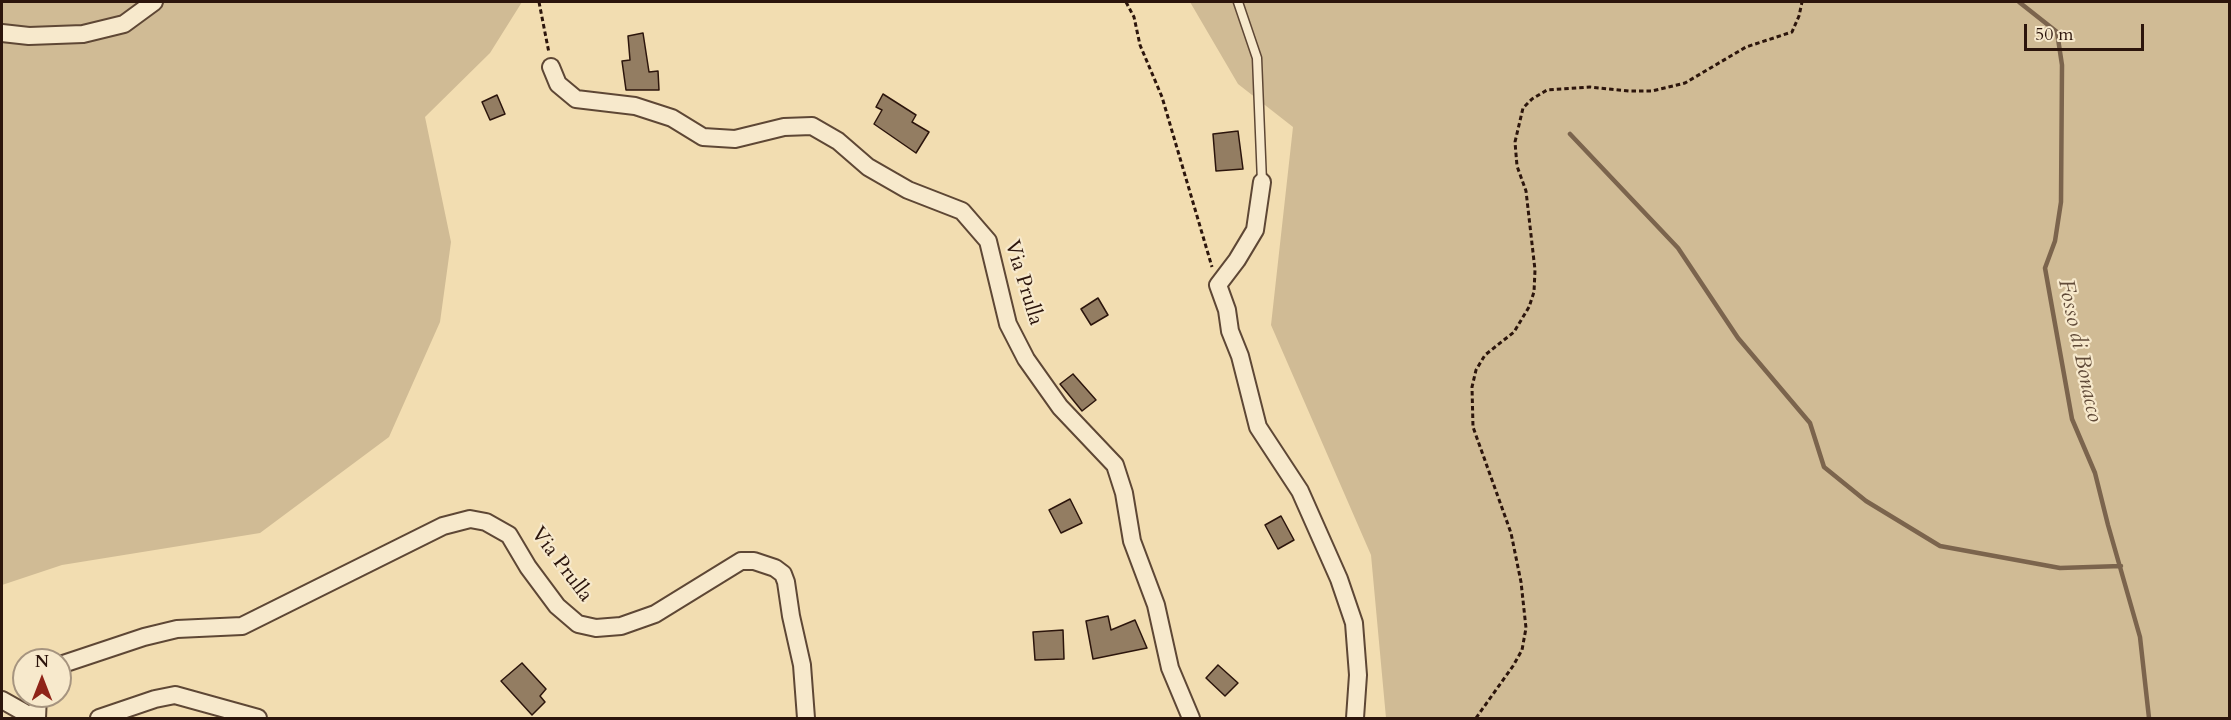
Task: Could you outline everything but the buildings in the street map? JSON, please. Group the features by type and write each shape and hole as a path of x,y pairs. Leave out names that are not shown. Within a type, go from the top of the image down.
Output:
{"street":[{"path":"2,33 29,36 83,34 124,24 154,2"},
{"name":"Via Prulla","path":"552,67 558,84 576,99 635,106 672,118 703,137 735,139 784,127 812,126 838,141 868,167 898,184 962,211 988,241 1008,324 1026,359 1060,408 1115,465 1124,493 1132,541 1156,605 1166,657 1191,718"},
{"path":"1262,182 1255,230 1237,260 1218,285 1227,310 1230,331 1240,356 1258,428 1300,491 1340,579 1354,623 1358,675 1355,718"},
{"name":"Via Prulla","path":"72,661 144,637 177,629 242,626 443,526 470,519 486,522 509,535 528,567 557,606 578,624 596,628 621,626 655,614 741,561 754,561 775,567 783,574 786,582 802,664 806,718"},
{"path":"99,718 155,699 175,695 258,718"},
{"path":"2,700 36,718"}],"lane":[{"path":"1238,2 1257,58 1262,182"}],"path":[{"path":"539,2 552,67"},
{"path":"1126,2 1134,17 1140,45 1162,96 1218,285"},
{"path":"1476,718 1522,650 1526,628 1521,582 1511,533 1473,427 1472,387 1476,370 1485,355 1514,332 1529,307 1534,292 1535,270 1526,191 1517,166 1515,142 1523,108 1547,90 1590,87 1629,92 1652,91 1685,83 1746,47 1792,32 1802,2"}],"shaded area":[{"path":"2,2 522,2 490,53 425,117 451,242 440,322 389,437 260,533 62,565 2,585"},
{"path":"1190,2 2229,2 2229,718 1386,718 1371,555 1271,325 1293,127 1238,84"}],"waterway":[{"name":"Fosso di Bonacco","path":"2019,2 2057,32 2062,65 2061,202 2055,241 2045,268 2072,419 2095,473 2140,637 2149,718"},
{"path":"1570,134 1678,248 1738,338 1810,423 1824,467 1866,501 1940,546 2060,568 2121,566"}]}
